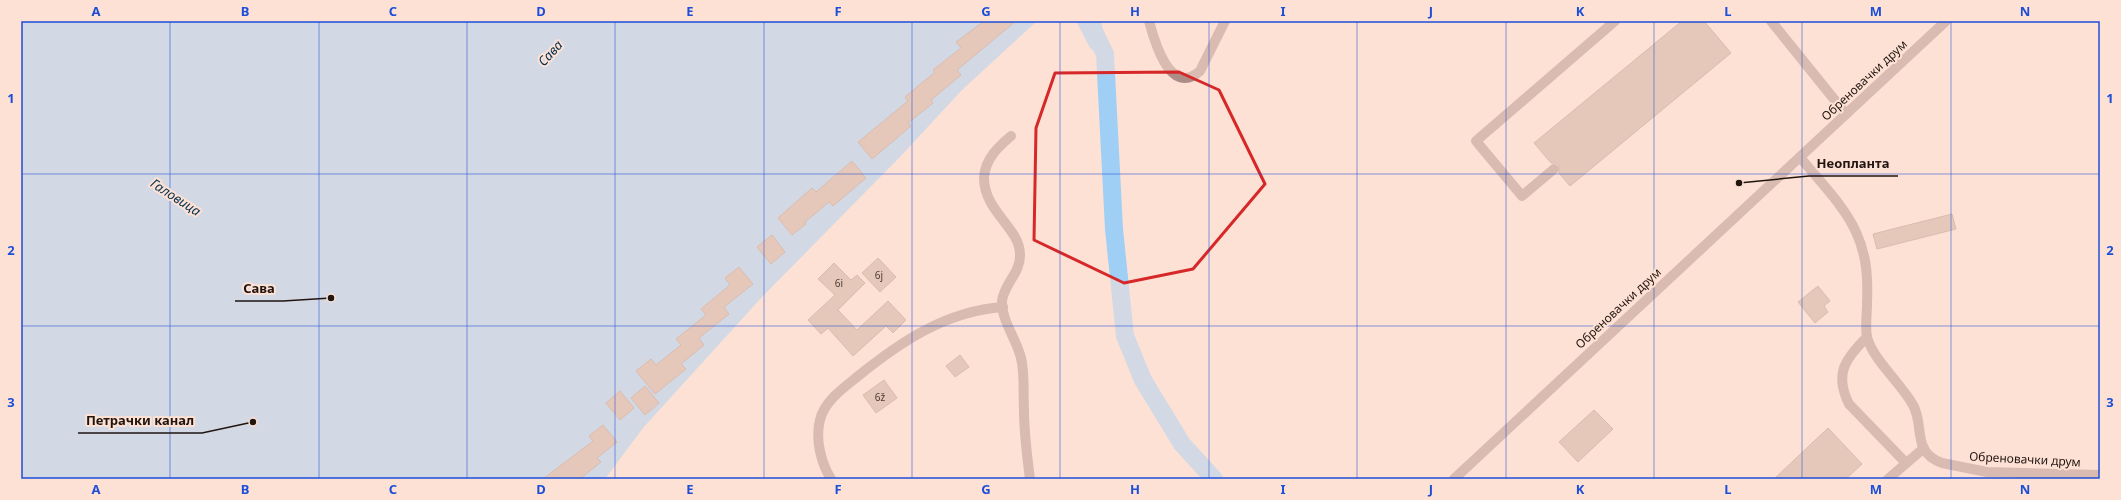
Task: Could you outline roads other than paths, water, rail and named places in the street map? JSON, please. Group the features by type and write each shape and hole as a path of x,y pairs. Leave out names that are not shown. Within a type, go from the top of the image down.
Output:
{"street":[{"path":"1149,21 1162,58 1168,68 1174,74 1187,78 1195,76 1200,71 1225,21"},
{"path":"1554,169 1522,196 1476,141 1614,21"},
{"path":"1771,21 1846,114"},
{"name":"Обреновачки друм","path":"1454,479 1946,21"},
{"path":"1011,136 998,148 988,161 984,177 986,195 996,214 1018,242 1020,256 1015,273 1002,300 1003,307 1021,358 1025,438 1030,479"},
{"path":"1800,157 1847,216 1864,254 1867,270 1868,337 1878,357 1913,404 1924,448 1888,479"},
{"path":"831,479 820,452 818,435 820,420 824,409 839,392 894,348 924,329 960,315 987,308 1003,307"},
{"path":"1868,337 1853,352 1841,374 1845,396 1849,404 1906,463"},
{"name":"Обреновачки друм","path":"1924,448 1936,461 1980,471 2100,475"}],"water":[{"name":"Галовица","path":"21,21 1037,21 962,90 900,157 763,296 643,428 605,479 21,479"},
{"path":"1076,21 1101,21 1107,48 1105,54 1101,56 1090,48"}],"waterway":[{"path":"1089,21 1105,54 1114,229 1125,336 1143,380 1182,444 1214,479"}],"place":[{"name":"Неопланта","path":"1739,183"},
{"name":"Сава","path":"331,298"},
{"name":"Петрачки канал","path":"253,422"}]}
